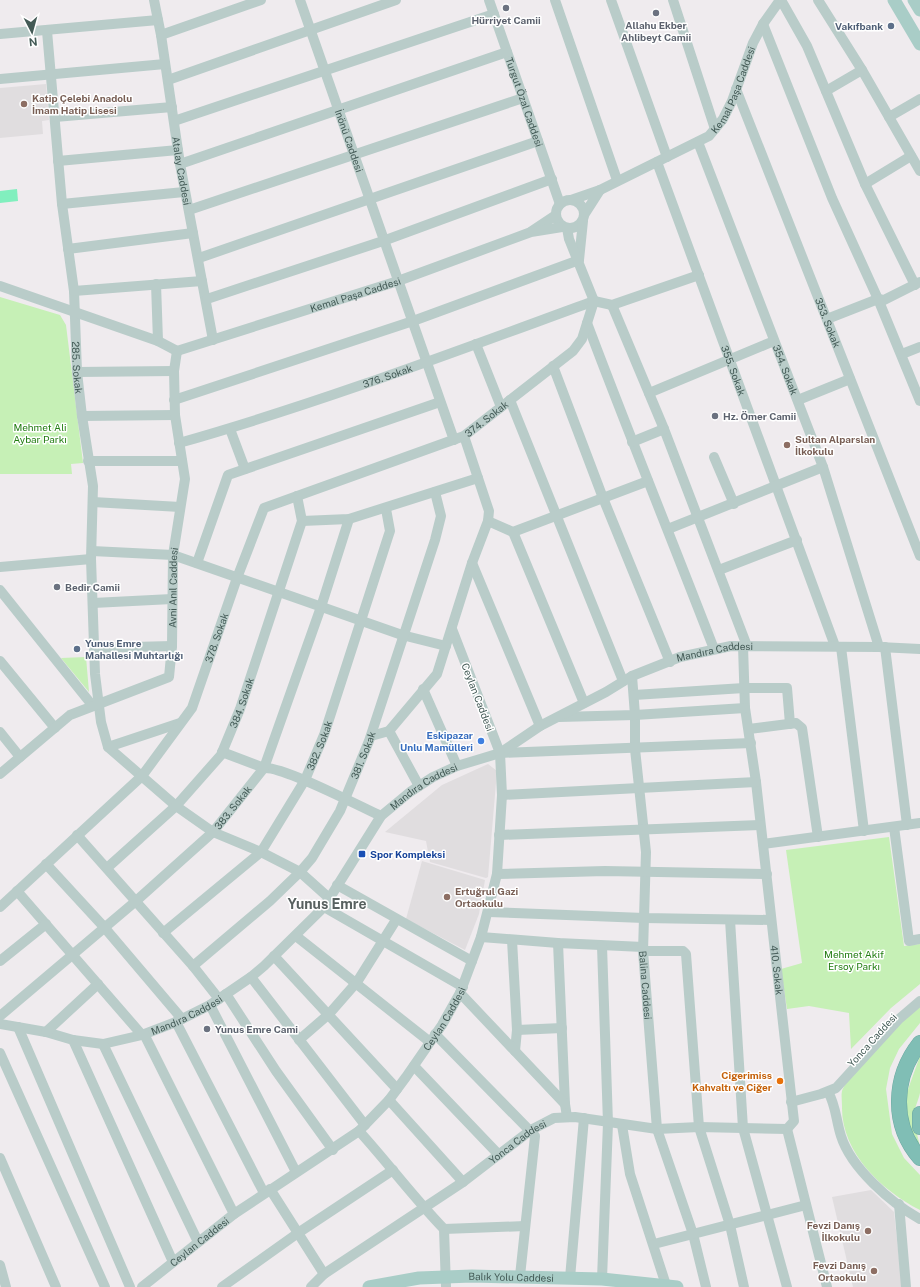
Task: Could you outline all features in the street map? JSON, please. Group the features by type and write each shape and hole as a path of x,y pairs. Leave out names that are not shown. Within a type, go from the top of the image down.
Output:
{"highway":[{"path":"920,1043 909,1059 899,1088 898,1100 903,1127 908,1140 920,1158"},
{"path":"920,1114 920,1128"}],"main road":[{"path":"894,0 920,44"},
{"path":"903,0 920,30"},
{"path":"914,0 920,10"},
{"name":"Balık Yolu Caddesi","path":"369,1287 446,1282 497,1282 520,1276 602,1279 647,1285 672,1286"}],"street":[{"name":"Atalay Caddesi","path":"154,0 161,35 184,192 199,258 214,340"},
{"path":"161,35 261,0"},
{"name":"İnönü Caddesi","path":"300,0 383,241 454,440"},
{"path":"168,80 396,0"},
{"name":"Turgut Özal Caddesi","path":"489,0 560,204"},
{"path":"554,0 618,180"},
{"path":"611,0 667,157"},
{"path":"781,0 807,46 865,184 918,283 884,300 878,299 827,319"},
{"name":"Kemal Paşa Caddesi","path":"571,200 600,190 709,136 724,119 753,43 763,24 781,0"},
{"path":"818,0 862,70 920,171"},
{"path":"676,2 715,129"},
{"path":"174,121 494,14"},
{"path":"0,34 158,20"},
{"path":"763,24 832,198 902,354 920,401"},
{"name":"285. Sokak","path":"47,31 62,204 76,312 77,372 88,461 93,486 92,555 95,705 108,747"},
{"path":"180,164 508,52"},
{"path":"0,79 165,64"},
{"path":"826,91 862,70"},
{"name":"353. Sokak","path":"736,90 920,556"},
{"path":"189,210 354,156 523,98"},
{"path":"889,117 920,98"},
{"path":"55,117 172,107"},
{"path":"199,258 538,141"},
{"name":"354. Sokak","path":"698,142 823,468 882,647 907,825"},
{"path":"58,161 178,150"},
{"path":"865,184 911,156"},
{"name":"355. Sokak","path":"657,162 777,487 838,646 864,831"},
{"path":"207,300 383,241 552,180"},
{"name":"Kemal Paşa Caddesi","path":"584,217 600,190"},
{"path":"62,204 184,192"},
{"path":"579,260 581,225 584,217 582,207 571,200 560,204 556,215 564,227 579,260 594,301 612,305 699,276"},
{"name":"Kemal Paşa Caddesi","path":"531,232 556,215"},
{"path":"564,227 576,227 584,217"},
{"name":"Kemal Paşa Caddesi","path":"177,351 398,281 531,232 564,227"},
{"path":"68,249 193,233"},
{"path":"174,400 412,321 579,260"},
{"path":"74,291 202,280"},
{"path":"156,284 158,341"},
{"path":"0,286 158,341 177,351"},
{"name":"374. Sokak","path":"389,731 437,674 472,563 488,521 489,511 464,436 573,351 582,339 594,301"},
{"name":"376. Sokak","path":"179,444 230,429 426,362 594,301"},
{"name":"410. Sokak","path":"612,305 664,429 719,570 745,646 745,708 751,744 767,874 794,1121 787,1129"},
{"path":"588,323 632,442 668,529 714,649"},
{"path":"649,393 774,341"},
{"path":"476,344 501,407"},
{"path":"902,354 920,347"},
{"name":"Avni Anıl Caddesi","path":"0,774 70,715 169,677 172,646 173,555 185,480 174,400 174,371 177,351"},
{"path":"553,366 603,498 670,662"},
{"path":"77,372 174,371"},
{"path":"798,400 850,379"},
{"name":"Balina Caddesi","path":"510,400 634,696 636,715 635,749 644,828 646,872 643,949 657,1129 693,1234 706,1287"},
{"path":"197,563 228,475 440,402"},
{"path":"82,416 175,414"},
{"path":"230,429 245,469"},
{"path":"632,442 664,429"},
{"name":"378. Sokak","path":"0,907 142,776 192,708 237,578 264,508 464,436"},
{"path":"714,457 734,504"},
{"path":"88,461 182,461"},
{"path":"668,529 823,468"},
{"path":"302,520 349,519 478,478"},
{"path":"488,521 513,532 648,481"},
{"name":"381. Sokak","path":"194,966 300,872 312,858 340,811 370,736 441,516 435,492"},
{"name":"384. Sokak","path":"107,868 176,806 222,752 240,709 302,520 297,496"},
{"path":"93,502 180,507"},
{"name":"382. Sokak","path":"163,933 262,852 305,780 324,735 390,531 386,508"},
{"name":"383. Sokak","path":"0,1016 136,901 213,832 264,768 321,607 349,519"},
{"path":"513,532 584,703"},
{"path":"719,570 797,540"},
{"path":"0,567 92,555 173,555 402,635 446,646"},
{"path":"472,563 540,726"},
{"path":"0,590 95,705"},
{"path":"93,602 172,599"},
{"name":"Ceylan Caddesi","path":"142,1287 234,1214 296,1172 333,1150 362,1128 389,1100 414,1066 462,990 489,912 497,874 502,795 500,753 452,629"},
{"path":"94,648 172,646"},
{"name":"Mandıra Caddesi","path":"0,1024 46,1032 73,1040 103,1044 143,1035 210,1005 251,977 296,936 324,907 381,816 419,786 433,777 457,766 500,753 540,726 628,679 680,657 731,646 838,646 920,649"},
{"path":"0,661 55,728"},
{"path":"634,696 744,688 787,688 790,724"},
{"path":"423,689 457,766"},
{"path":"557,717 636,715 745,708"},
{"path":"108,747 180,723"},
{"path":"749,729 796,723 802,728 818,837"},
{"path":"370,736 389,731 419,786"},
{"path":"0,732 20,757"},
{"path":"500,753 751,744"},
{"path":"108,747 176,806 213,832 262,852 300,872 329,898"},
{"path":"222,752 264,768 270,767 305,780 381,816"},
{"path":"502,795 756,782"},
{"path":"763,844 920,824"},
{"path":"499,835 644,828 760,825"},
{"path":"894,827 908,941 920,940"},
{"path":"77,835 163,933 223,996 333,1150"},
{"path":"46,864 104,927 179,1020 267,1191 298,1233 324,1274"},
{"path":"497,874 605,871 767,874"},
{"path":"337,885 472,962"},
{"path":"17,891 143,1035 234,1214"},
{"path":"324,907 462,990 515,1051 565,1104"},
{"path":"489,912 644,918 771,920"},
{"path":"299,1040 329,1014 357,982 384,942 396,920"},
{"path":"730,920 742,1128 787,1287"},
{"path":"0,961 46,924"},
{"path":"296,936 433,1038 531,1130 535,1136 520,1276"},
{"path":"481,937 558,944 683,951 686,954 699,1127 730,1225 744,1287"},
{"path":"512,940 517,1030 515,1051"},
{"path":"558,944 565,1104 567,1117"},
{"path":"602,946 608,1123 602,1279"},
{"path":"274,956 397,1089"},
{"path":"251,977 299,1040 393,1170 423,1208 444,1229 446,1282"},
{"path":"46,1032 98,984"},
{"name":"Yonca Caddesi","path":"828,1092 846,1068 893,1015 920,993"},
{"path":"791,1102 828,1092 836,1088 899,1019 920,1001"},
{"path":"210,1005 296,1172"},
{"path":"18,1028 130,1287"},
{"path":"517,1030 562,1028"},
{"path":"73,1040 173,1262"},
{"path":"103,1044 198,1242"},
{"path":"0,1053 106,1287"},
{"path":"414,1066 499,1154"},
{"path":"828,1092 832,1099 841,1136 852,1157 874,1183 920,1219"},
{"path":"389,1100 462,1182"},
{"name":"Yonca Caddesi","path":"311,1287 324,1274 462,1182 531,1130 554,1118 584,1118 608,1123 657,1129 699,1127 787,1129"},
{"path":"570,1278 584,1118"},
{"path":"622,1125 630,1174 654,1244 672,1286"},
{"path":"787,1129 827,1287"},
{"path":"0,1158 56,1287"},
{"path":"222,1287 298,1233 393,1170"},
{"path":"899,1204 906,1287"},
{"path":"654,1244 806,1205"},
{"path":"444,1229 525,1226"},
{"path":"0,1266 6,1287"}],"shaded area":[{"name":"Katip Çelebi Anadolu İmam Hatip Lisesi","path":"46,84 49,120 42,121 43,134 0,138 0,88"},
{"path":"17,189 18,201 0,203 0,191"},
{"path":"488,764 497,771 488,877 486,878 430,862 426,841 385,832 442,785"},
{"name":"Ertuğrul Gazi Ortaokulu","path":"422,861 485,880 479,914 465,950 406,919"},
{"name":"Fevzi Danış İlkokulu","path":"871,1190 894,1212 902,1287 853,1287 832,1197"}],"green space":[{"name":"Mehmet Ali Aybar Parkı","path":"0,297 60,315 66,325 83,463 71,464 72,474 0,474"},
{"path":"86,657 89,692 61,658"},
{"name":"Mehmet Akif Ersoy Parkı","path":"889,837 904,946 920,944 920,984 891,1008 851,1049 849,1013 809,1006 787,1009 781,969 802,963 786,850"},
{"path":"920,1005 920,1023 899,1049 890,1068 886,1089 892,1134 904,1158 920,1175 920,1210 891,1192 866,1168 856,1154 848,1139 843,1123 842,1091 865,1060"},
{"path":"920,1056 920,1093 915,1108 914,1117 920,1151 903,1111 907,1092"}],"place":[{"name":"Hürriyet Camii","path":"506,8"},
{"name":"Allahu Ekber Ahlibeyt Camii","path":"656,13"},
{"name":"Vakıfbank","path":"891,26"},
{"name":"Katip Çelebi Anadolu İmam Hatip Lisesi","path":"24,104"},
{"name":"Hz. Ömer Camii","path":"715,416"},
{"name":"Sultan Alparslan İlkokulu","path":"787,445"},
{"name":"Bedir Camii","path":"57,587"},
{"name":"Yunus Emre Mahallesi Muhtarlığı","path":"77,649"},
{"name":"Eskipazar Unlu Mamülleri","path":"481,741"},
{"name":"Spor Kompleksi","path":"362,854"},
{"name":"Ertuğrul Gazi Ortaokulu","path":"447,897"},
{"name":"Yunus Emre Cami","path":"207,1029"},
{"name":"Cigerimiss Kahvaltı ve Ciğer","path":"780,1081"},
{"name":"Fevzi Danış İlkokulu","path":"868,1231"},
{"name":"Fevzi Danış Ortaokulu","path":"874,1271"}],"district":[{"name":"Yunus Emre","path":"327,904"}]}
